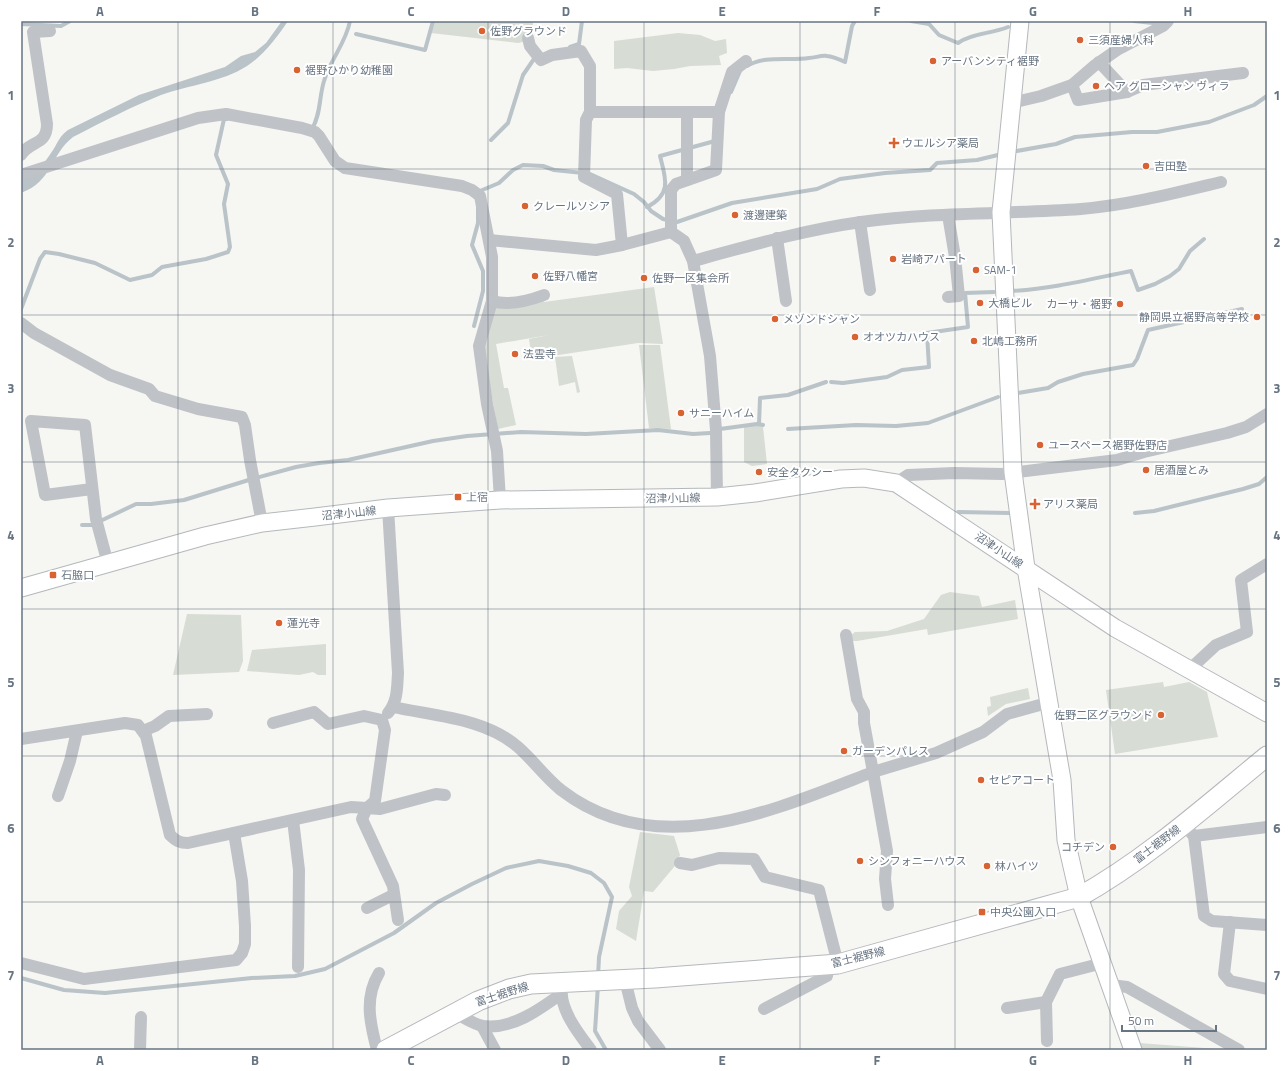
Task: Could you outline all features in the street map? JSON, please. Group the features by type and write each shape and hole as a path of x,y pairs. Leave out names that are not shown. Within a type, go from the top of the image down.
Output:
{"main road":[{"path":"1020,21 1001,212 1013,472 1047,703 1062,780 1066,840 1080,897 1132,1050"},
{"name":"沼津小山線","path":"21,588 205,536 262,524 388,508 500,500 717,497 755,493 841,479 864,478 896,483 1115,628 1267,713"},
{"name":"富士裾野線","path":"386,1050 478,1001 530,984 561,989 625,980 833,965 1080,897 1189,830 1267,756"}],"street":[{"path":"1011,103 1041,96 1072,85 1099,62 1117,50 1163,26 1168,21"},
{"path":"21,155 24,151 44,138 47,132 48,124 33,32 50,31"},
{"path":"528,38 537,56 541,60 552,55 581,51 590,66 590,112 586,120 584,177 617,194 622,245"},
{"path":"671,232 671,190 669,185 722,170 719,112 732,72 746,62"},
{"path":"1099,62 1127,92"},
{"path":"1072,85 1078,100 1127,92 1143,85 1243,73"},
{"path":"590,112 719,112"},
{"path":"687,112 687,180"},
{"path":"21,174 38,170 211,115 226,114 272,122 315,132 335,160 345,168 462,186 472,190 480,196 492,257 492,301 479,346 487,404 497,451 500,500"},
{"path":"693,261 777,238 860,222 926,215 1083,208 1128,202 1221,182"},
{"path":"948,215 955,257 959,296 948,297"},
{"path":"860,222 870,290"},
{"path":"489,240 596,250 622,245 671,232 684,241 693,261 710,356 716,430 717,497"},
{"path":"777,238 786,301"},
{"path":"492,301 500,303 514,303 533,300 544,295"},
{"path":"21,323 34,333 110,375 149,389 155,396 198,409 242,417 245,425 262,524"},
{"path":"896,483 908,475 954,473 1002,474 1117,460 1144,452 1227,433 1246,427 1267,414"},
{"path":"92,489 46,495 31,421 86,425 92,489 100,536 108,564"},
{"path":"382,720 393,707 397,695 398,672 388,508"},
{"path":"1189,670 1216,645 1247,632 1241,580 1267,564"},
{"path":"846,635 856,699 864,712 864,723 887,851 885,879 888,905"},
{"path":"393,707 477,723 517,746 560,790 597,811 629,824 655,827 723,822 753,816 873,772 936,753 983,732 1006,714 1047,703"},
{"path":"272,723 314,712 328,724 364,716 382,720"},
{"path":"143,731 156,726 169,716 207,714"},
{"path":"382,720 385,730 375,801 367,808 362,819 393,886 398,920"},
{"path":"21,739 125,723 138,725 146,736 170,835 174,840 181,843 188,843 351,807 380,809 436,794 445,795"},
{"path":"58,796 70,762 77,730"},
{"path":"293,820 299,870 298,967"},
{"path":"1267,827 1189,830 1204,916 1212,921 1267,925"},
{"path":"21,963 84,979 236,960 242,953 245,944 245,926 242,881 234,833"},
{"path":"680,863 692,865 719,858 754,858 765,877 819,890 833,965 827,976 764,1009"},
{"path":"367,908 393,894"},
{"path":"1230,922 1224,974 1230,981 1267,989"},
{"path":"1046,1041 1046,1002 1062,972 1103,963"},
{"path":"377,1050 369,1011 370,994 379,973"},
{"path":"625,980 632,1008 638,1021 660,1050"},
{"path":"1111,985 1127,987 1239,1050"},
{"path":"455,1013 482,1026 500,1026 536,1013 561,989 574,1027 592,1050"},
{"path":"1007,1008 1046,1002"},
{"path":"140,1050 141,1017"},
{"path":"482,1026 495,1050"}],"shaded area":[{"path":"282,21 288,21 264,52 247,66 216,80 161,95 73,137 65,144 39,182 21,193 21,180 34,172 48,158 60,138 68,130 139,95 225,67 241,56 255,52 266,43"},
{"name":"佐野グラウンド","path":"434,21 533,21 532,33 530,36 526,40 518,43 431,33"},
{"path":"678,33 700,35 715,41 726,39 727,53 719,56 721,65 690,66 653,71 627,68 614,69 614,41"},
{"path":"654,287 663,344 638,343 532,359 529,339 549,335 496,344 504,388 508,388 516,425 498,429 483,350 495,308"},
{"path":"639,345 660,345 671,429 649,428"},
{"path":"572,356 580,392 577,393 575,382 559,386 555,357"},
{"path":"757,425 763,427 767,464 752,466 744,462 744,427"},
{"path":"950,592 979,596 982,607 1015,600 1018,619 928,635 927,629 850,641 850,636 855,632 887,631 924,619 941,595"},
{"path":"187,614 241,615 243,661 239,672 173,675"},
{"path":"326,644 326,675 318,675 313,672 299,675 247,671 252,650"},
{"name":"佐野二区グラウンド","path":"1163,682 1164,687 1189,682 1207,692 1218,737 1115,754 1106,690"},
{"path":"1028,688 1030,699 1006,704 988,716 987,707 991,706 990,697"},
{"path":"640,832 674,836 680,855 674,867 653,892 644,891 636,941 616,929 619,911 632,896 629,887"},
{"path":"1139,1043 1218,1049 1221,1050 1142,1050"}],"waterway":[{"path":"21,24 61,26 70,21"},
{"path":"312,129 317,117 322,87 330,66 345,37 350,21"},
{"path":"356,34 425,50 433,21"},
{"path":"570,47 579,44 582,21"},
{"path":"747,66 769,59 801,59 822,56 827,56 845,62 852,26 855,21"},
{"path":"911,21 929,24 939,35 958,43 975,35 1008,27"},
{"path":"1134,21 1153,23 1161,21"},
{"path":"491,140 508,123 523,75 536,56"},
{"path":"731,92 740,71"},
{"path":"1011,152 1056,144 1075,137 1132,132 1157,132 1209,122 1254,105 1267,96"},
{"path":"21,309 40,259 45,252 95,263 130,280 152,275 162,267 206,259 228,252 230,247 224,204 228,184 216,155 224,119 227,119"},
{"path":"647,207 655,202 664,191 665,179 660,156 715,141"},
{"path":"590,174 634,194 644,202 651,211 663,219 677,222 732,203 817,189 840,179 885,173 930,170 937,163 977,160 1002,154"},
{"path":"480,194 480,191 499,183 513,170 523,165 543,166 554,170 583,173"},
{"path":"474,326 483,291 483,271 472,245 478,223 478,208"},
{"path":"1011,291 1056,286 1131,271 1138,290 1155,284 1170,276 1179,269 1190,251 1204,239"},
{"path":"831,382 843,383 887,377 902,370 929,367 927,333 968,327 965,293 994,292"},
{"path":"1018,393 1048,388 1058,382 1083,374 1133,365 1137,359 1148,330 1242,309"},
{"path":"759,424 760,398 788,395 826,382"},
{"path":"788,429 856,425 896,426 928,423 998,397"},
{"path":"82,525 92,525 136,504 151,504 184,500 296,467 348,460 433,441 467,436 521,432 586,434 658,430 693,434 710,433 720,429 757,424 763,425"},
{"path":"1135,513 1154,511 1243,489 1259,484 1267,477"},
{"path":"958,512 1009,513"},
{"path":"21,978 64,990 105,993 252,978 295,976 325,969 394,933 436,903 472,884 506,868 539,861 568,866 591,873 604,883 612,897 599,957 598,977"},
{"path":"598,985 595,1031 606,1050"}],"place":[{"name":"佐野グラウンド","path":"482,31"},
{"name":"三須産婦人科","path":"1080,40"},
{"name":"アーバンシティ裾野","path":"933,61"},
{"name":"裾野ひかり幼稚園","path":"297,70"},
{"name":"ヘア グローシャン ヴィラ","path":"1096,86"},
{"name":"ウエルシア薬局","path":"894,143"},
{"name":"吉田塾","path":"1146,166"},
{"name":"クレールソシア","path":"525,206"},
{"name":"渡邊建築","path":"735,215"},
{"name":"岩崎アパート","path":"893,259"},
{"name":"SAM-1","path":"976,270"},
{"name":"佐野八幡宮","path":"535,276"},
{"name":"佐野一区集会所","path":"644,278"},
{"name":"大橋ビル","path":"980,303"},
{"name":"カーサ・裾野","path":"1120,304"},
{"name":"静岡県立裾野高等学校","path":"1257,317"},
{"name":"メゾンドシャン","path":"775,319"},
{"name":"オオツカハウス","path":"855,337"},
{"name":"北嶋工務所","path":"974,341"},
{"name":"法雲寺","path":"515,354"},
{"name":"サニーハイム","path":"681,413"},
{"name":"ユースペース裾野佐野店","path":"1040,445"},
{"name":"居酒屋とみ","path":"1146,470"},
{"name":"安全タクシー","path":"759,472"},
{"name":"上宿","path":"458,497"},
{"name":"アリス薬局","path":"1035,504"},
{"name":"石脇口","path":"53,575"},
{"name":"蓮光寺","path":"279,623"},
{"name":"佐野二区グラウンド","path":"1161,715"},
{"name":"ガーデンパレス","path":"844,751"},
{"name":"セピアコート","path":"981,780"},
{"name":"コチデン","path":"1113,847"},
{"name":"シンフォニーハウス","path":"860,861"},
{"name":"林ハイツ","path":"987,866"},
{"name":"中央公園入口","path":"982,912"}]}
